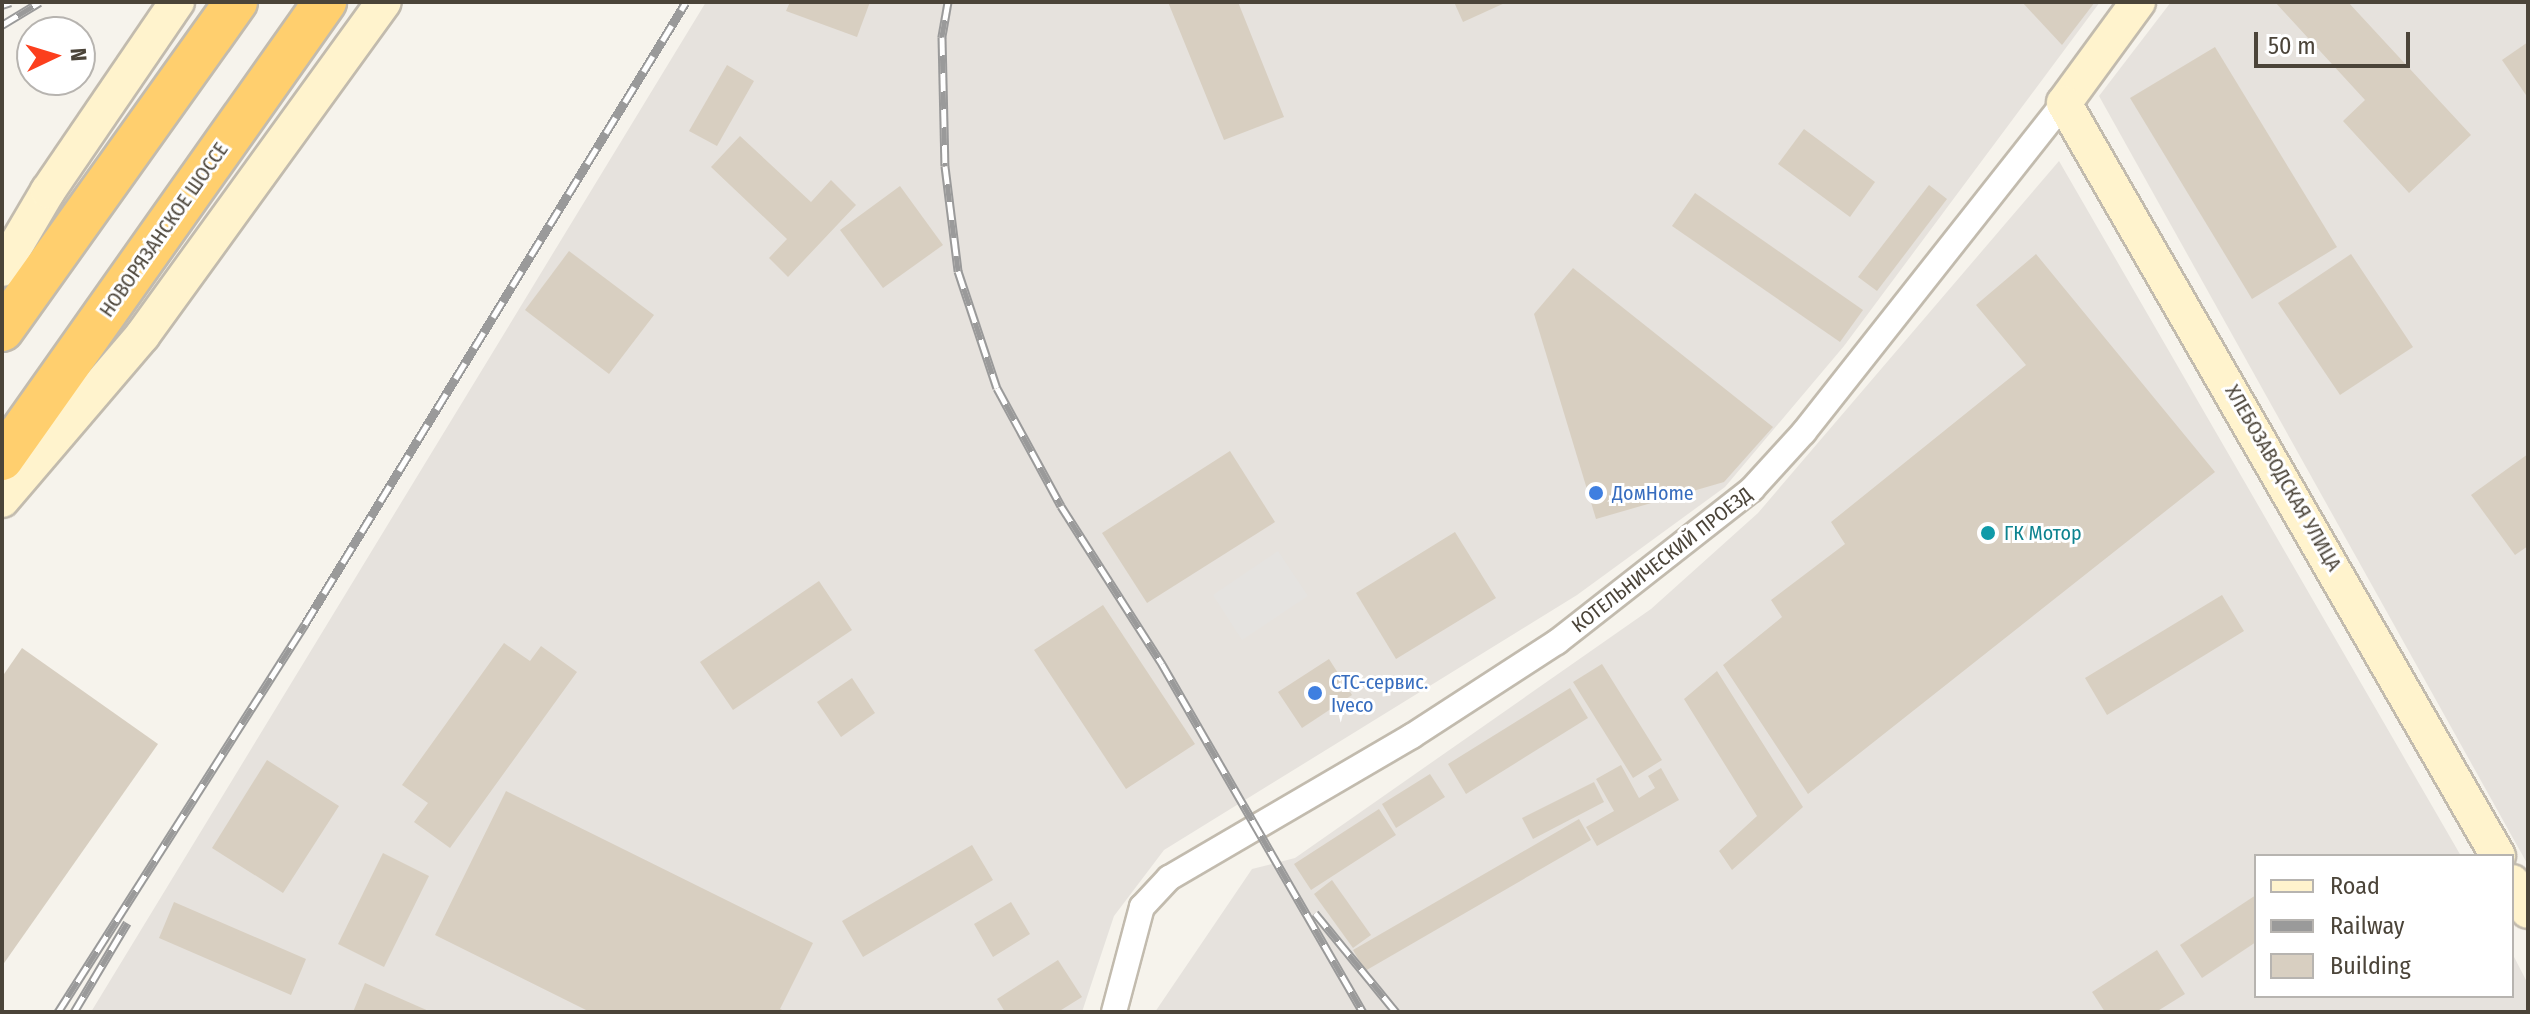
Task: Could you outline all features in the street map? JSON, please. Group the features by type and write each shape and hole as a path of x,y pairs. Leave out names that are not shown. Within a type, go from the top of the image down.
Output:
{"highway":[{"path":"2,330 236,2"},
{"name":"НОВОРЯЗАНСКОЕ ШОССЕ","path":"2,459 325,2"}],"street":[{"path":"2,255 177,2"},
{"path":"2,500 142,336 384,2"},
{"name":"КОТЕЛЬНИЧЕСКИЙ ПРОЕЗД","path":"1114,1012 1142,907 1169,878 1399,744 1557,642 1752,489 1804,432 2064,103 2138,2"},
{"name":"ХЛЕБОЗАВОДСКАЯ УЛИЦА","path":"2064,103 2497,854"},
{"path":"2,269 48,191"},
{"path":"2514,886 2528,911"}],"shaded area":[{"path":"706,2 2100,2 1844,346 1725,487 1577,595 1164,850 1114,916 1082,1012 91,1012"},
{"path":"2171,2 2528,2 2528,865 2099,96"},
{"path":"2059,161 2460,854 2254,854 2254,998 2514,998 2514,957 2528,984 2528,1012 1155,1012 1252,869 1295,858 1651,609 1758,513"},
{"path":"1278,551 1308,596 1242,640 1213,595"}],"building":[{"path":"790,2 870,2 857,37 786,11"},
{"path":"1168,2 1238,2 1284,117 1224,140"},
{"path":"1454,2 1507,2 1463,22"},
{"path":"2022,2 2095,2 2062,45"},
{"path":"2275,2 2348,2 2471,135 2409,193 2343,121 2365,100"},
{"path":"2528,42 2528,98 2502,60"},
{"path":"2215,47 2337,247 2252,299 2130,98"},
{"path":"727,65 754,81 717,146 689,131"},
{"path":"1804,129 1875,182 1850,217 1778,164"},
{"path":"740,136 811,202 831,180 856,205 788,277 769,258 787,239 711,167"},
{"path":"1929,185 1947,199 1877,291 1858,277"},
{"path":"900,186 943,245 883,288 840,230"},
{"path":"1695,193 1863,310 1840,342 1672,226"},
{"path":"569,251 654,315 609,374 525,310"},
{"name":"ГК Мотор","path":"2036,254 2215,472 1808,794 1723,665 1782,617 1771,600 1845,544 1831,522 2026,365 1976,305"},
{"path":"2351,254 2413,347 2340,395 2278,303"},
{"path":"1573,268 1773,427 1724,482 1596,519 1534,314"},
{"path":"1230,451 1275,522 1147,603 1102,533"},
{"path":"2528,454 2528,546 2515,555 2471,495"},
{"path":"1455,532 1496,598 1396,659 1356,593"},
{"path":"819,581 852,630 733,710 700,662"},
{"path":"2222,595 2244,631 2107,715 2085,678"},
{"path":"1103,605 1195,744 1126,789 1034,650"},
{"path":"504,643 530,661 541,646 577,672 450,848 414,822 428,803 402,785"},
{"path":"22,648 158,744 2,966 2,677"},
{"name":"СТС-сервис. Iveco","path":"1329,659 1352,695 1302,728 1278,692"},
{"path":"1602,664 1662,760 1633,778 1573,682"},
{"path":"1717,671 1803,807 1732,870 1719,851 1757,816 1684,699"},
{"path":"852,678 875,713 841,737 817,702"},
{"path":"1570,688 1588,718 1466,794 1448,764"},
{"path":"267,760 339,806 283,893 212,848"},
{"path":"1621,765 1639,798 1655,788 1648,776 1661,768 1679,800 1597,846 1586,827 1614,811 1596,779"},
{"path":"1430,774 1445,797 1396,828 1382,804"},
{"path":"1594,782 1604,802 1533,839 1522,818"},
{"path":"506,791 813,943 780,1009 787,1012 590,1012 435,935"},
{"path":"1379,809 1396,835 1311,890 1294,864"},
{"path":"1579,819 1591,840 1365,971 1353,950"},
{"path":"972,845 993,880 863,957 842,921"},
{"path":"383,853 429,876 384,967 338,944"},
{"path":"1332,880 1371,935 1353,948 1314,894"},
{"path":"2254,896 2254,943 2202,978 2180,945"},
{"path":"174,902 306,959 291,995 159,938"},
{"path":"1011,902 1030,934 993,957 974,924"},
{"path":"2157,950 2185,994 2156,1012 2105,1012 2092,992"},
{"path":"1058,960 1082,997 1058,1012 1005,1012 997,999"},
{"path":"365,983 431,1012 353,1012"}],"railway":[{"path":"2,5 11,2"},
{"path":"2,25 40,2"},
{"path":"58,1012 305,624 686,2"},
{"path":"948,2 942,37 945,166 958,271 997,388 1061,506 1162,664 1363,1012"},
{"path":"1315,913 1396,1012"},
{"path":"74,1012 127,923"}],"place":[{"name":"ДомHome","path":"1596,493"},
{"name":"ГК Мотор","path":"1988,533"},
{"name":"СТС-сервис. Iveco","path":"1315,693"}]}
